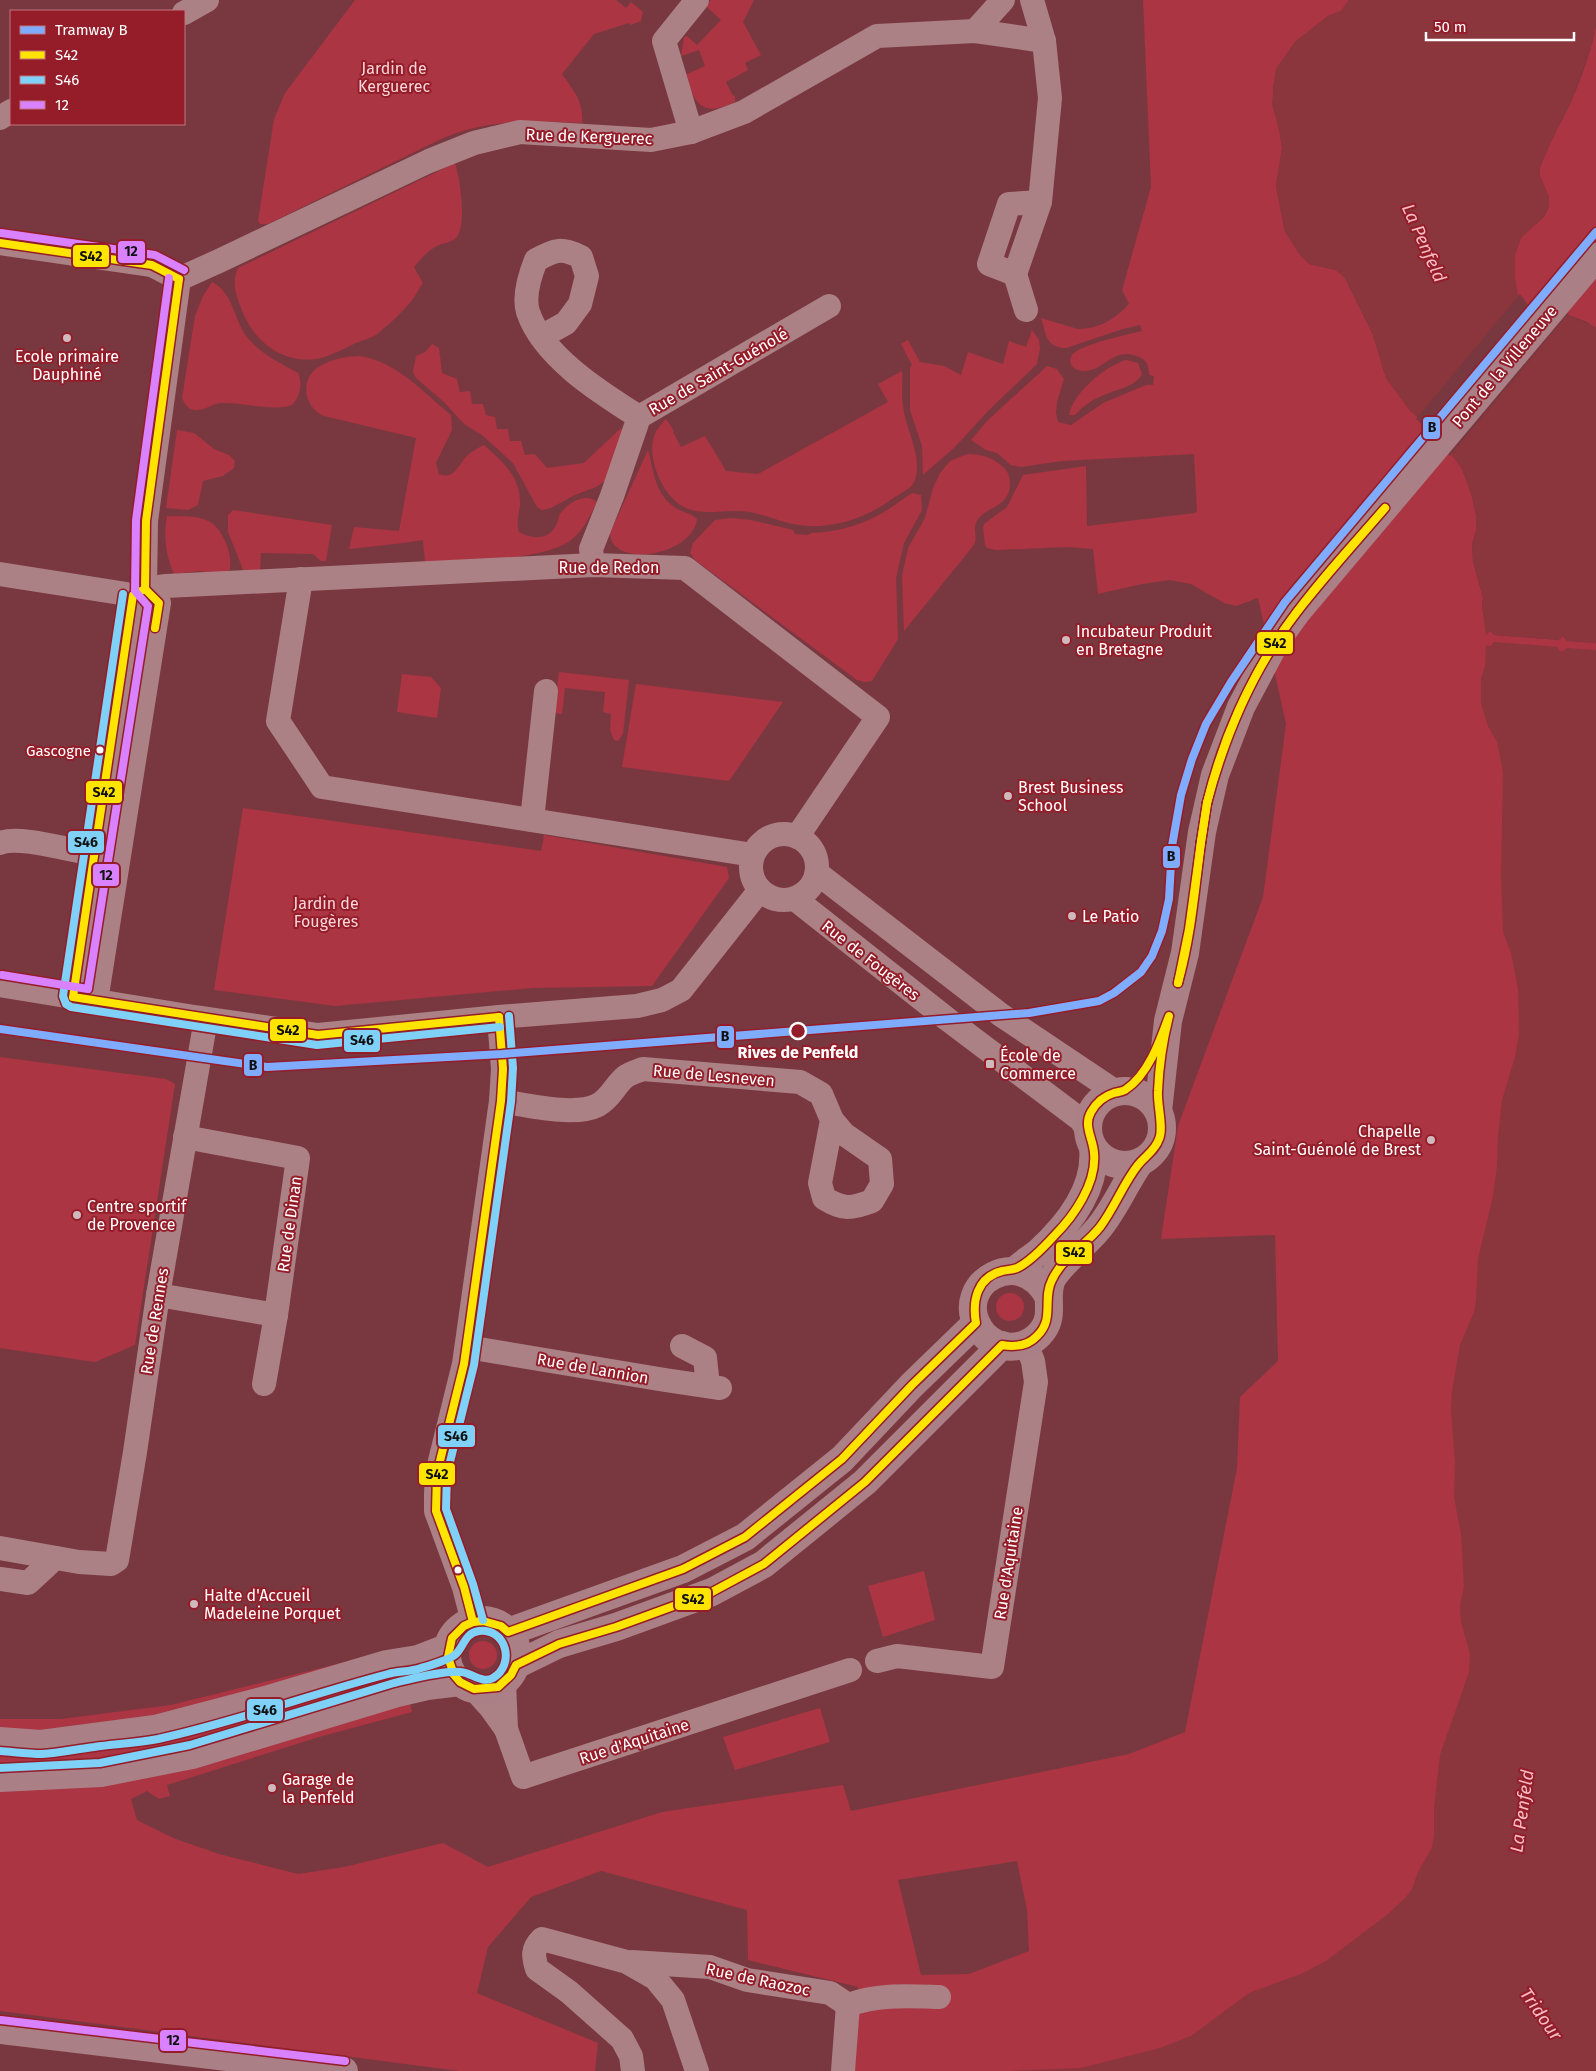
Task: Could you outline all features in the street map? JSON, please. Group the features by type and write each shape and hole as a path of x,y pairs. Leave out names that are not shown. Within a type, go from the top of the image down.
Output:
{"main road":[{"name":"Pont de la Villeneuve","path":"1168,1021 1185,953 1202,832 1215,775 1241,707 1276,641 1296,613 1596,257"},
{"path":"1016,1270 1040,1251 1071,1217 1079,1205 1090,1179 1094,1160 1088,1120 1098,1102 1120,1092 1146,1066 1168,1021"},
{"path":"1048,1296 1053,1277 1099,1228 1140,1162 1158,1146 1161,1123 1158,1111 1168,1021"},
{"path":"1120,1092 1144,1096 1158,1111"},
{"path":"1090,1139 1109,1162 1119,1165 1140,1162"},
{"path":"0,1778 101,1773 192,1755 397,1693 427,1686 467,1686 490,1689 558,1644 616,1627 712,1592 764,1564 865,1482 1014,1345 1036,1338 1046,1324 1050,1307 1048,1296 1043,1286 1035,1278 1016,1270 1002,1271 990,1276 981,1285 975,1297 973,1310 976,1323 982,1333 991,1341 1014,1345"},
{"path":"508,1632 683,1569 745,1537 842,1459 912,1385 976,1323"},
{"path":"467,1686 454,1675 449,1666 448,1657 449,1647 457,1632 473,1622 492,1622 508,1632 516,1648 510,1674"},
{"path":"0,1741 41,1744 155,1729 388,1664 418,1659 449,1647"},
{"path":"0,2030 344,2071"},
{"path":"0,2048 183,2071"}],"street":[{"path":"185,12 207,0"},
{"path":"691,132 664,41 696,0"},
{"path":"975,31 1003,0"},
{"path":"1026,310 1015,274 1040,202 1050,98 1044,41 1032,0"},
{"name":"Rue de Kerguerec","path":"179,279 429,161 474,143 520,132 651,140 691,132 744,112 877,36 975,31 1044,41"},
{"path":"0,243 152,265 179,279 146,521 139,592 119,687 73,997"},
{"name":"Rue de Saint-Guénolé","path":"593,565 591,549 612,496 639,417 829,306"},
{"path":"541,337 592,388 639,417"},
{"name":"Rue de Redon","path":"0,574 139,592 166,586 593,565 685,568 878,717 797,837"},
{"path":"301,579 278,721 322,787 753,855"},
{"path":"96,1001 159,603 139,592"},
{"path":"119,687 146,692"},
{"path":"532,820 546,691"},
{"path":"787,834 797,837 813,851 817,862 817,873 813,884 805,893 795,899 782,901 770,897 760,890 753,878 751,864 753,855 762,843 776,835 787,834"},
{"path":"0,843 7,840 22,841 94,854"},
{"path":"817,873 1001,1015 1120,1092"},
{"path":"0,985 206,1019 318,1035 499,1017 637,1006 662,1000 682,990 760,890"},
{"name":"Rue de Fougères","path":"795,899 942,1016 1081,1120 1090,1139"},
{"path":"473,1622 464,1588 436,1511 437,1473 444,1450 466,1347 501,1101 503,1069 499,1017"},
{"name":"Rue de Rennes","path":"0,1548 55,1558 111,1564 117,1560 158,1295 206,1019"},
{"name":"Rue de Lesneven","path":"501,1101 553,1110 586,1109 598,1105 612,1095 626,1076 643,1069 800,1082 821,1094 832,1120"},
{"name":"Rue de Dinan","path":"185,1137 298,1158 276,1315 264,1384"},
{"path":"158,1295 276,1315"},
{"name":"Rue d'Aquitaine","path":"877,1662 897,1656 992,1667 1036,1382 1033,1361 1014,1345"},
{"name":"Rue de Lannion","path":"466,1347 714,1387 705,1358 682,1346"},
{"path":"0,1578 28,1583 55,1558"},
{"name":"Rue d'Aquitaine","path":"467,1686 491,1708 506,1729 523,1777 850,1670"},
{"name":"Rue d'Aquitaine","path":"506,1729 510,1674"},
{"name":"Rue de Raozoc","path":"633,2071 631,2056 622,2039 569,1992 537,1969 533,1955 534,1946 542,1938 627,1962 710,1967 747,1980 830,1993 848,2004"},
{"name":"Rue de Raozoc","path":"627,1962 655,1978 673,2000 697,2071"},
{"path":"843,2071 848,2004 865,1999 894,1995 939,1997"}],"green space":[{"name":"Jardin de Kerguerec","path":"355,0 616,0 626,8 631,2 643,12 641,21 594,34 562,74 580,103 582,123 509,122 456,133 268,224 260,224 258,221 274,119 285,93"},
{"path":"711,0 754,0 743,22 761,55 745,63 748,70 726,82 733,96 735,95 735,102 715,109 707,108 697,101 692,94 685,75 705,66 699,50 681,56 684,37 687,36 697,45 721,20 706,6"},
{"path":"1143,0 1349,0 1341,11 1328,16 1295,42 1278,67 1273,87 1282,149 1276,186 1285,232 1309,264 1336,270 1345,278 1373,335 1386,378 1409,409 1442,441 1462,469 1471,493 1476,515 1476,530 1472,545 1473,562 1483,598 1482,605 1486,633 1490,631 1495,635 1558,640 1563,636 1567,641 1596,643 1596,2071 852,2071 858,1987 748,1960 747,1910 601,1871 531,1897 488,1947 477,1993 598,2043 595,2071 459,2071 0,2011 0,1719 61,1719 171,1705 398,1649 412,1712 319,1737 167,1785 170,1796 159,1799 147,1791 131,1799 137,1820 173,1838 219,1854 298,1874 344,1867 443,1843 488,1867 662,1812 843,1785 851,1811 1129,1754 1185,1732 1237,1468 1240,1397 1278,1361 1275,1235 1161,1239 1178,1126 1263,897 1286,724 1258,598 1236,606 1224,603 1191,584 1170,580 1098,594 1093,549 1067,547 996,550 987,548 985,545 984,524 1007,507 1023,475 1086,466 1087,526 1195,513 1197,511 1194,454 1062,461 1021,467 1011,465 997,453 986,450 971,440 987,421 1047,366 1057,369 1064,379 1057,402 1056,413 1058,422 1071,425 1103,403 1146,385 1153,385 1154,376 1149,375 1146,362 1142,358 1130,354 1116,356 1097,368 1090,370 1078,370 1070,363 1071,357 1077,351 1100,342 1142,331 1140,325 1066,348 1054,346 1051,343 1046,335 1041,318 1078,329 1086,329 1106,322 1129,304 1122,290 1151,187","holes":["1017,1861 1027,1910 1029,1951 969,1974 921,1975 898,1880"]},
{"path":"1596,25 1596,328 1587,322 1566,314 1534,312 1519,299 1513,264 1516,247 1520,239 1543,218 1547,211 1549,205 1547,193 1540,178 1540,168 1546,151 1578,84"},
{"path":"455,163 462,203 459,233 455,239 430,250 414,267 423,283 410,303 390,324 371,338 325,357 312,359 288,357 267,345 258,336 250,326 237,298 235,280 238,268"},
{"path":"212,282 229,299 243,330 252,343 271,358 298,373 300,390 292,405 276,408 222,403 196,410 189,408 182,398 195,316 203,296"},
{"path":"1032,330 1039,340 1040,348 1037,364 988,411 955,447 923,475 922,446 910,410 910,367 912,365 901,344 908,340 920,362 944,366 961,375 968,352 1003,364 1009,341 1026,347"},
{"path":"432,344 439,348 442,373 457,379 460,392 470,391 472,404 483,404 486,415 495,417 497,429 508,429 510,441 521,441 525,455 535,454 547,468 584,463 621,428 623,434 608,479 596,487 575,495 551,508 542,510 537,507 513,463 482,435 464,424 445,403 416,378 413,372 416,356 425,352"},
{"path":"359,356 385,364 397,371 451,415 452,430 436,463 439,474 452,474 469,454 484,445 504,464 514,478 520,495 519,532 534,537 549,534 557,524 560,514 567,506 577,500 587,498 597,502 586,523 571,540 558,547 542,552 501,559 425,563 423,540 349,549 354,527 399,531 416,438 324,416 312,407 306,387 311,374 317,368 332,361"},
{"path":"1126,360 1138,363 1142,374 1135,382 1092,401 1075,415 1069,415 1077,398 1091,382 1109,368"},
{"path":"902,371 904,414 917,461 915,480 912,486 905,491 860,517 836,524 811,526 792,524 748,512 691,510 676,502 658,475 652,453 653,443 656,432 666,419 681,447 705,436 726,471 758,474 888,402 878,384"},
{"path":"177,430 194,433 214,449 229,455 235,461 234,468 223,476 203,481 198,505 188,510 166,508"},
{"path":"648,450 658,487 662,494 676,508 697,519 692,532 682,542 668,549 637,554 623,551 614,544 610,533"},
{"path":"967,454 986,457 1005,469 1010,479 1009,492 1001,503 980,517 975,526 976,540 974,545 904,631 902,576 908,548 925,518 933,488 940,473 950,461"},
{"path":"912,493 921,495 922,510 904,543 896,578 898,639 872,681 857,680 695,560 690,553 693,543 715,520 731,518 751,520 793,530 795,534 808,535 842,529 862,523 892,507"},
{"path":"233,510 332,525 326,561 321,561 313,554 261,553 260,572 244,572 228,532 228,515"},
{"path":"167,516 200,518 214,525 227,546 230,557 230,569 222,575 200,571 174,574 166,546"},
{"path":"143,604 147,604 135,681 130,680"},
{"path":"559,672 629,680 623,734 618,741 614,740 610,730 611,714 603,712 605,692 565,688 562,714 554,713"},
{"path":"402,674 431,677 441,688 437,718 397,712"},
{"path":"636,684 783,702 729,781 622,767"},
{"name":"Jardin de Fougères","path":"243,808 541,851 544,835 727,867 729,878 652,986 533,988 335,1006 214,990"},
{"name":"Centre sportif de Provence","path":"0,1057 166,1079 175,1084 135,1345 95,1362 0,1348"},
{"path":"1010,1293 1020,1297 1024,1307 1020,1317 1010,1321 1000,1317 996,1307 1000,1297"},
{"path":"924,1571 935,1620 883,1637 868,1586"},
{"path":"483,1641 493,1645 497,1655 493,1665 483,1669 473,1665 469,1655 473,1645"},
{"path":"820,1708 830,1742 735,1770 723,1737"}],"water":[{"name":"La Penfeld","path":"1349,0 1596,0 1596,25 1592,44 1571,102 1540,167 1540,175 1549,197 1549,207 1541,219 1521,238 1515,255 1515,278 1518,295 1530,310 1564,315 1596,328 1596,643 1567,641 1563,636 1559,640 1494,635 1490,631 1486,635 1482,605 1483,598 1473,562 1472,545 1476,530 1476,515 1471,493 1462,469 1442,441 1421,419 1410,411 1386,378 1373,335 1345,278 1336,270 1309,264 1299,254 1285,232 1276,186 1282,149 1272,104 1275,74 1277,67 1295,42 1328,16 1341,11"},
{"path":"1494,642 1558,647 1562,652 1567,648 1596,650 1596,2071 1006,2071 1081,2068 1160,2048 1191,2036 1249,1993 1301,1974 1326,1961 1388,1914 1412,1889 1418,1872 1432,1848 1440,1755 1469,1672 1470,1654 1461,1622 1460,1605 1464,1586 1461,1534 1454,1497 1455,1463 1451,1409 1452,1391 1460,1345 1474,1312 1478,1259 1493,1196 1497,1166 1502,1100 1515,1057 1519,1034 1518,989 1511,953 1503,932 1501,876 1503,772 1497,742 1488,726 1481,703 1481,678 1485,666 1486,645 1491,646"}],"pier":[{"path":"1520,294 1528,305 1535,309 1569,313 1450,456 1416,419"}],"tram line":[{"name":"B","path":"0,1029 267,1067 502,1054 1029,1013 1099,1001 1114,993 1141,972 1152,956 1162,931 1169,899 1172,846 1181,795 1192,759 1206,724 1231,682 1285,602 1596,232"}],"transit line":[{"name":"12","path":"1,233 155,255 184,270"},
{"name":"S42","path":"0,243 152,265 179,279"},
{"name":"12","path":"2,975 88,989 148,606 135,591 136,520 169,278"},
{"name":"S42","path":"155,628 159,603 145,589 146,521 179,279"},
{"name":"S42","path":"1207,803 1229,733 1261,665 1288,624 1311,594 1385,508"},
{"name":"S42","path":"1207,803 1232,728 1254,679 1267,656 1297,612 1385,508"},
{"name":"S42","path":"145,589 133,595 73,997 318,1035 499,1017"},
{"name":"S46","path":"123,594 63,996 66,1004 71,1007 317,1045 500,1027"},
{"name":"S42","path":"1201,842 1207,803"},
{"name":"S42","path":"1201,842 1207,803"},
{"name":"S42","path":"1178,983 1189,929 1201,842"},
{"name":"S42","path":"1178,983 1195,895 1201,842"},
{"name":"S46","path":"483,1620 473,1584 446,1509 447,1474 474,1365 511,1102 513,1068 509,1016"},
{"name":"S42","path":"1169,1016 1159,1082 1158,1097 1161,1129 1159,1139 1133,1172 1100,1227 1056,1272 1049,1287 1046,1323 1037,1336 1021,1345 1002,1345 865,1482 764,1564 712,1592 616,1627 559,1644 516,1665 511,1675 498,1687 474,1689 460,1682 454,1675 448,1657 452,1638 464,1626 473,1622 483,1621 501,1626 508,1632 683,1569 745,1537 842,1459 912,1385 976,1323 976,1298 982,1284 994,1274 1017,1268 1027,1262 1046,1245 1069,1219 1083,1198 1092,1176 1094,1153 1088,1122 1091,1112 1104,1098 1110,1094 1125,1090 1140,1076 1152,1057 1169,1016"},
{"name":"S42","path":"473,1622 464,1587 436,1511 437,1473 464,1364 501,1101 503,1069 499,1017"},
{"name":"S46","path":"0,1751 42,1754 158,1739 187,1732 359,1682 434,1664 456,1654 474,1632 488,1632 496,1635 505,1648 504,1664 500,1672 489,1680 461,1672 437,1674 394,1683 190,1745 100,1763 0,1768"},
{"name":"12","path":"1,2020 345,2061"}],"place":[{"name":"Ecole primaire Dauphiné","path":"67,338"},
{"name":"Incubateur Produit en Bretagne","path":"1066,640"},
{"name":"Gascogne","path":"100,750"},
{"name":"Brest Business School","path":"1008,796"},
{"name":"Le Patio","path":"1072,916"},
{"name":"Rives de Penfeld","path":"798,1031"},
{"name":"École de Commerce","path":"990,1064"},
{"name":"Chapelle Saint-Guénolé de Brest","path":"1431,1140"},
{"name":"Centre sportif de Provence","path":"77,1215"},
{"name":"Halte d'Accueil Madeleine Porquet","path":"194,1604"},
{"name":"Garage de la Penfeld","path":"272,1788"}],"water label":[{"name":"Tridour","path":"1541,2014"}]}
